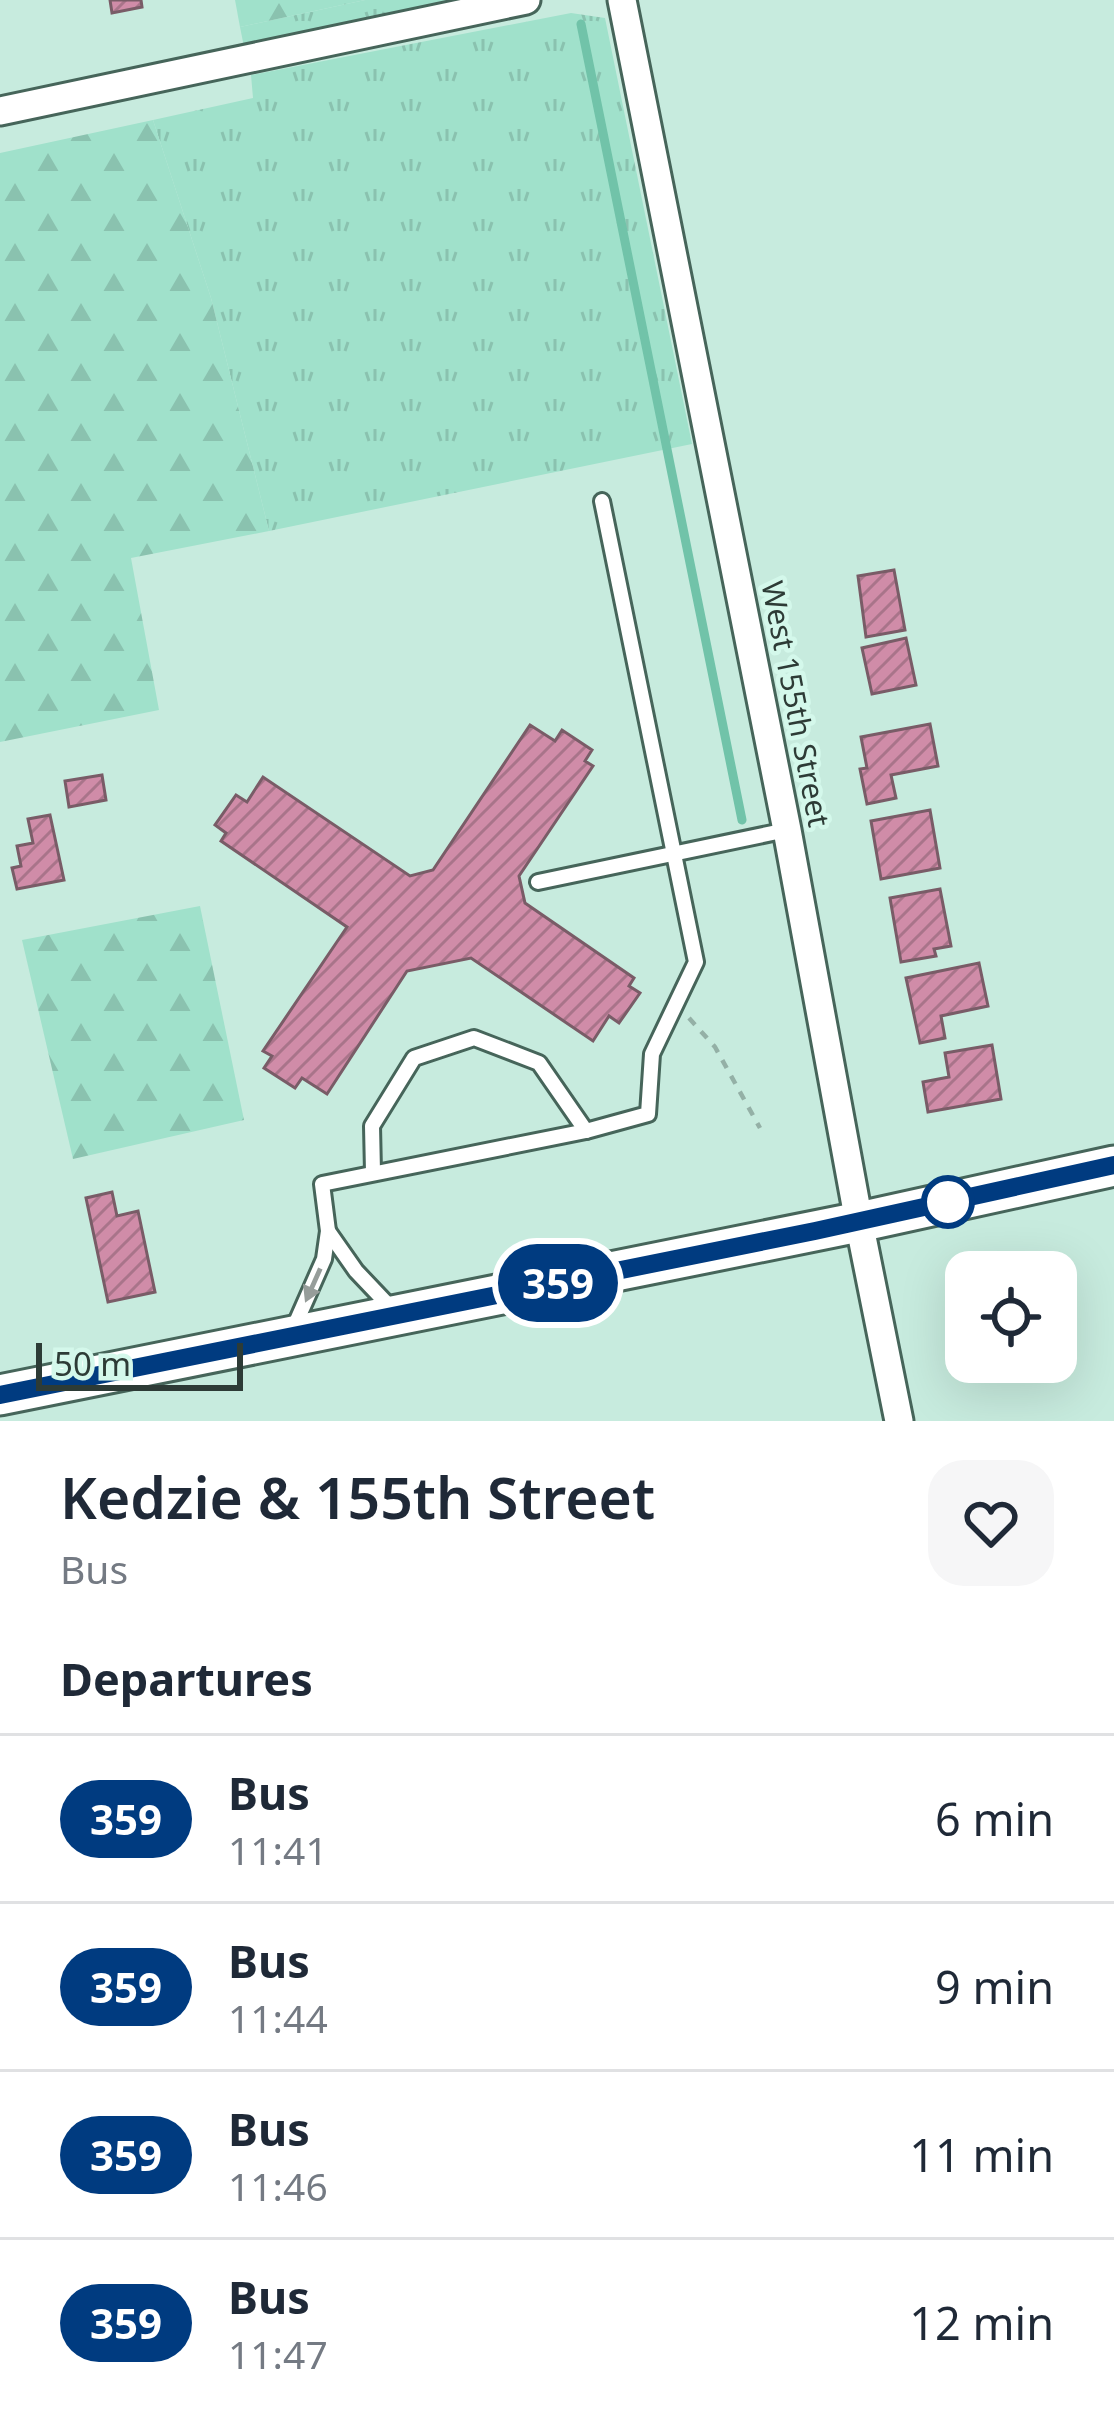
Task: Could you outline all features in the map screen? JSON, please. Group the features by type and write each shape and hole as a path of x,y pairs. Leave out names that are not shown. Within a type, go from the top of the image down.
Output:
{"main road":[{"path":"0,1395 1114,1166"}],"street":[{"path":"0,111 526,0"},
{"name":"West 155th Street","path":"622,0 899,1421"}],"lane":[{"path":"289,1337 324,1258 328,1231 322,1184 586,1131 648,1114 652,1054 696,962 602,501"},
{"path":"538,882 787,830"},
{"path":"373,1172 372,1126 414,1058 474,1038 538,1063 586,1131"},
{"path":"328,1231 356,1271 398,1315"}],"path":[{"path":"689,1018 715,1047 760,1128"}],"green space":[{"path":"235,0 365,0 240,27"},
{"path":"365,0 463,0 244,47 240,27"},
{"path":"571,13 605,18 692,444 269,531 211,298 153,120 253,98 251,75"},
{"path":"153,120 211,298 269,531 131,558 159,710 0,742 0,153"},
{"path":"200,906 244,1120 73,1159 22,940"}],"building":[{"path":"110,0 141,0 142,7 112,13"},
{"path":"894,570 905,630 866,637 858,576"},
{"path":"906,638 916,685 872,694 862,648"},
{"path":"930,724 938,766 891,775 896,798 867,804 860,769 867,768 861,737"},
{"path":"530,725 555,741 562,730 592,750 585,761 593,766 519,876 525,903 634,978 629,986 640,993 619,1023 609,1016 593,1041 471,958 407,971 327,1094 302,1078 295,1088 264,1068 272,1056 263,1051 347,927 221,841 226,833 215,825 236,795 247,802 263,777 410,876 433,870"},
{"path":"102,775 106,800 69,807 65,781"},
{"path":"930,810 940,868 881,879 871,821"},
{"path":"50,815 64,880 17,889 12,868 21,866 17,846 33,843 28,819"},
{"path":"940,889 951,946 934,949 936,956 901,962 890,898"},
{"path":"979,963 988,1006 941,1016 945,1038 920,1043 906,978"},
{"path":"992,1045 1001,1099 928,1112 923,1082 949,1077 945,1053"},
{"path":"112,1192 117,1216 138,1211 155,1292 108,1302 86,1198"}],"waterway":[{"path":"581,24 742,820"}],"bus line":[{"name":"359","path":"0,1395 815,1231 1114,1165"}]}
